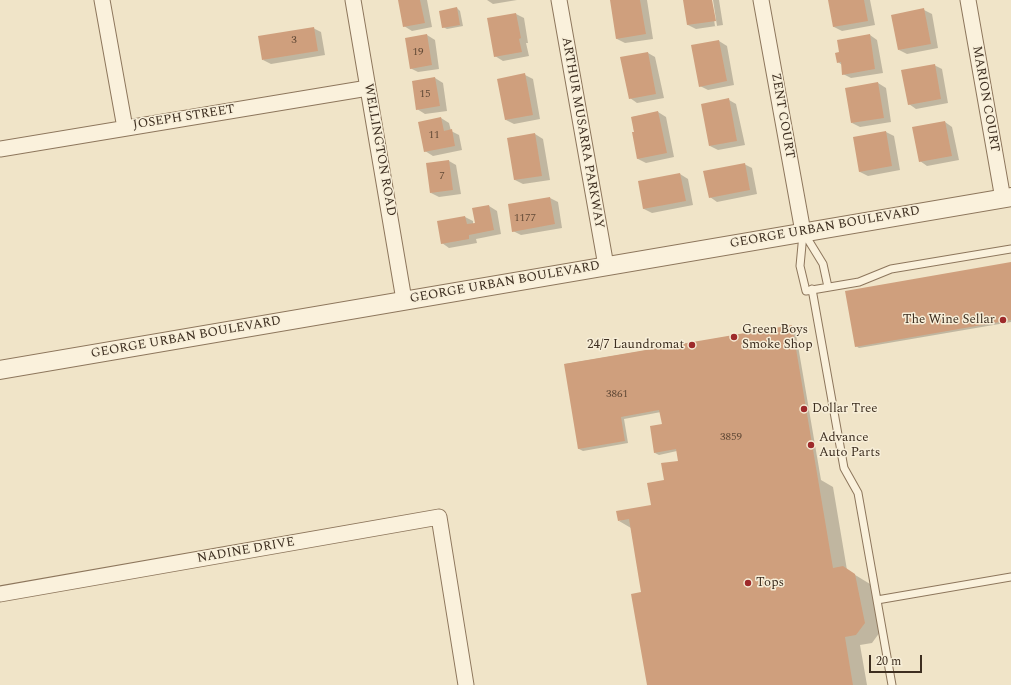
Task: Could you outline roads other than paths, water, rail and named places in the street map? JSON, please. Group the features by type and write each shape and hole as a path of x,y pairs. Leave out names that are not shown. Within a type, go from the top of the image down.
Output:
{"street":[{"path":"102,0 124,128"},
{"name":"WELLINGTON ROAD","path":"353,0 404,300"},
{"name":"ARTHUR MUSARRA PARKWAY","path":"559,0 606,266"},
{"name":"ZENT COURT","path":"761,0 803,232"},
{"name":"MARION COURT","path":"968,0 1007,198"},
{"name":"JOSEPH STREET","path":"0,149 368,88"},
{"name":"GEORGE URBAN BOULEVARD","path":"0,370 1007,198"},
{"name":"NADINE DRIVE","path":"0,594 439,517 466,685"}],"lane":[{"path":"803,232 823,264 828,287"},
{"path":"803,232 800,266 809,290 844,468 858,493 892,685"},
{"path":"809,290 859,282 891,269 1011,249"},
{"path":"877,600 1011,577"}],"place":[{"name":"The Wine Sellar","path":"1003,320"},
{"name":"Green Boys Smoke Shop","path":"734,337"},
{"name":"24/7 Laundromat","path":"692,345"},
{"name":"Dollar Tree","path":"804,409"},
{"name":"Advance Auto Parts","path":"811,445"},
{"name":"Tops","path":"748,583"}]}
